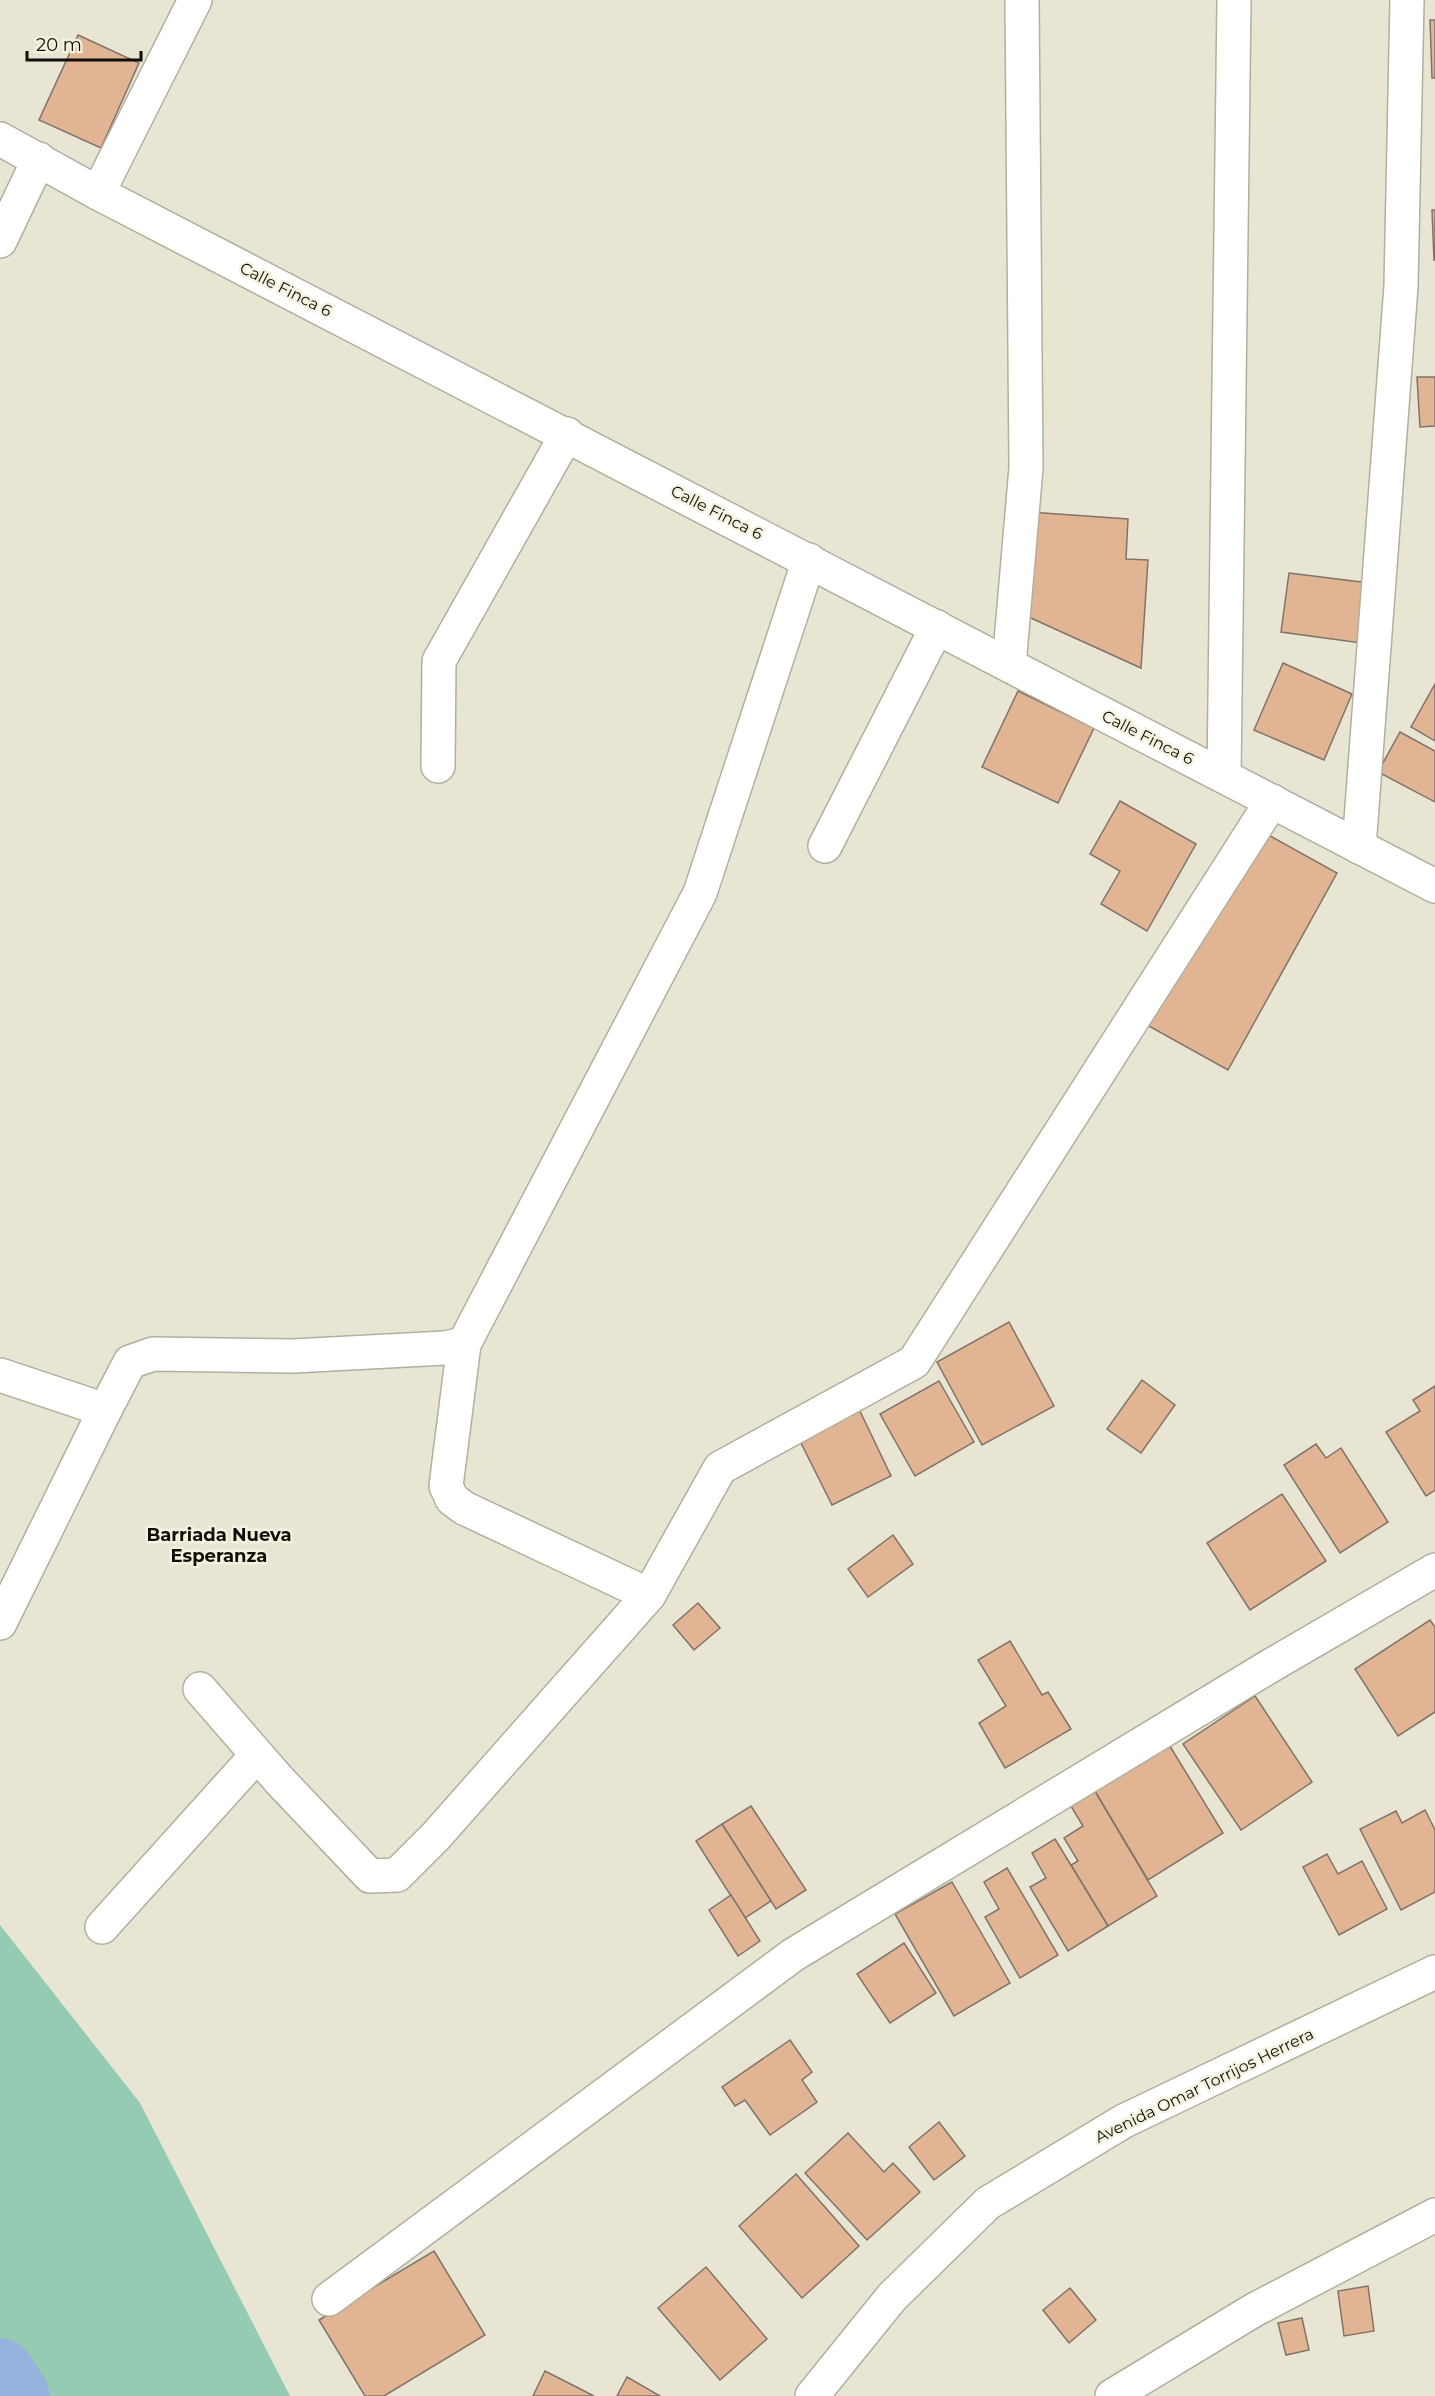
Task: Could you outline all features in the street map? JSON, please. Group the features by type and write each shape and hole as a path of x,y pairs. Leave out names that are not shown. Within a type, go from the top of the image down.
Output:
{"street":[{"path":"98,193 195,0"},
{"path":"1009,664 1026,468 1022,0"},
{"path":"1224,776 1234,0"},
{"path":"1359,847 1401,286 1407,0"},
{"name":"Calle Finca 6","path":"0,139 98,193 1435,885"},
{"path":"0,241 39,159"},
{"path":"438,766 439,661 567,434"},
{"path":"649,1595 464,1508 452,1498 446,1486 464,1344 700,893 809,560"},
{"path":"825,846 937,627"},
{"path":"200,1689 257,1755 370,1876 397,1875 436,1836 649,1595 720,1468 914,1362 1272,801"},
{"path":"2,1614 130,1362 153,1354 292,1356 445,1348 464,1344"},
{"path":"0,1375 105,1410"},
{"path":"329,2300 793,1955 1270,1666 1435,1570"},
{"path":"102,1926 257,1755"},
{"name":"Avenida Omar Torrijos Herrera","path":"812,2396 892,2297 988,2203 1124,2121 1435,1972"},
{"path":"1112,2396 1254,2310 1435,2215"}],"green space":[{"path":"0,1925 140,2103 290,2396 0,2396"}],"building":[{"path":"1430,20 1435,20 1435,78 1432,78"},
{"path":"78,35 139,63 101,148 39,120"},
{"path":"1432,210 1435,210 1435,260 1434,260"},
{"path":"1417,377 1435,377 1435,426 1420,427"},
{"path":"1029,512 1128,519 1126,559 1148,560 1141,668 1022,614"},
{"path":"1289,573 1369,583 1361,643 1281,632"},
{"path":"1283,663 1352,694 1324,760 1254,730"},
{"path":"1435,684 1435,741 1411,727"},
{"path":"1018,691 1094,728 1058,803 982,767"},
{"path":"1400,732 1435,751 1435,802 1378,772"},
{"path":"1120,801 1196,844 1147,931 1101,904 1120,871 1090,854"},
{"path":"1256,828 1337,873 1228,1070 1147,1025"},
{"path":"1009,1322 1054,1406 982,1445 937,1362"},
{"path":"1142,1380 1175,1405 1141,1453 1107,1429"},
{"path":"939,1381 974,1442 915,1476 880,1414"},
{"path":"1435,1386 1435,1490 1426,1496 1386,1432 1420,1411 1413,1400"},
{"path":"859,1409 891,1476 832,1505 799,1439"},
{"path":"1316,1444 1326,1458 1341,1448 1388,1522 1340,1553 1284,1465"},
{"path":"1282,1494 1326,1561 1250,1610 1207,1543"},
{"path":"893,1535 913,1564 868,1597 848,1569"},
{"path":"698,1603 720,1628 694,1650 673,1625"},
{"path":"1430,1620 1435,1627 1435,1712 1398,1736 1355,1669"},
{"path":"1010,1641 1042,1695 1048,1692 1071,1729 1005,1768 979,1723 1006,1706 978,1660"},
{"path":"1255,1696 1312,1782 1241,1830 1183,1744"},
{"path":"1168,1743 1223,1833 1148,1880 1093,1788"},
{"path":"1093,1788 1157,1896 1108,1926 1071,1865 1078,1861 1064,1838 1083,1826 1069,1803"},
{"path":"751,1806 806,1890 776,1909 722,1824"},
{"path":"1425,1810 1435,1830 1435,1892 1401,1910 1360,1829 1396,1811 1402,1823"},
{"path":"722,1824 771,1901 745,1918 696,1841"},
{"path":"1055,1839 1108,1926 1068,1951 1030,1887 1046,1878 1032,1853"},
{"path":"1327,1854 1338,1874 1362,1861 1387,1909 1339,1935 1303,1867"},
{"path":"1007,1868 1058,1955 1020,1978 985,1917 999,1909 984,1882"},
{"path":"952,1882 1010,1983 954,2016 895,1914"},
{"path":"731,1895 760,1941 738,1956 709,1910"},
{"path":"904,1943 936,1993 890,2023 857,1974"},
{"path":"790,2040 812,2072 802,2080 817,2102 770,2135 745,2100 735,2106 722,2087"},
{"path":"939,2122 965,2156 934,2180 909,2147"},
{"path":"848,2133 884,2172 893,2163 920,2192 867,2240 805,2173"},
{"path":"796,2174 859,2246 802,2298 739,2226"},
{"path":"434,2251 485,2335 384,2396 365,2396 319,2320"},
{"path":"706,2267 767,2339 720,2380 658,2308"},
{"path":"1368,2286 1374,2331 1344,2336 1338,2291"},
{"path":"1070,2288 1096,2320 1069,2343 1043,2310"},
{"path":"1302,2318 1309,2350 1286,2355 1278,2323"},
{"path":"545,2371 594,2396 533,2396"},
{"path":"627,2377 660,2396 617,2396"}],"waterway":[{"path":"0,2373 15,2396"}],"district":[{"name":"Barriada Nueva Esperanza","path":"219,1546"}]}
